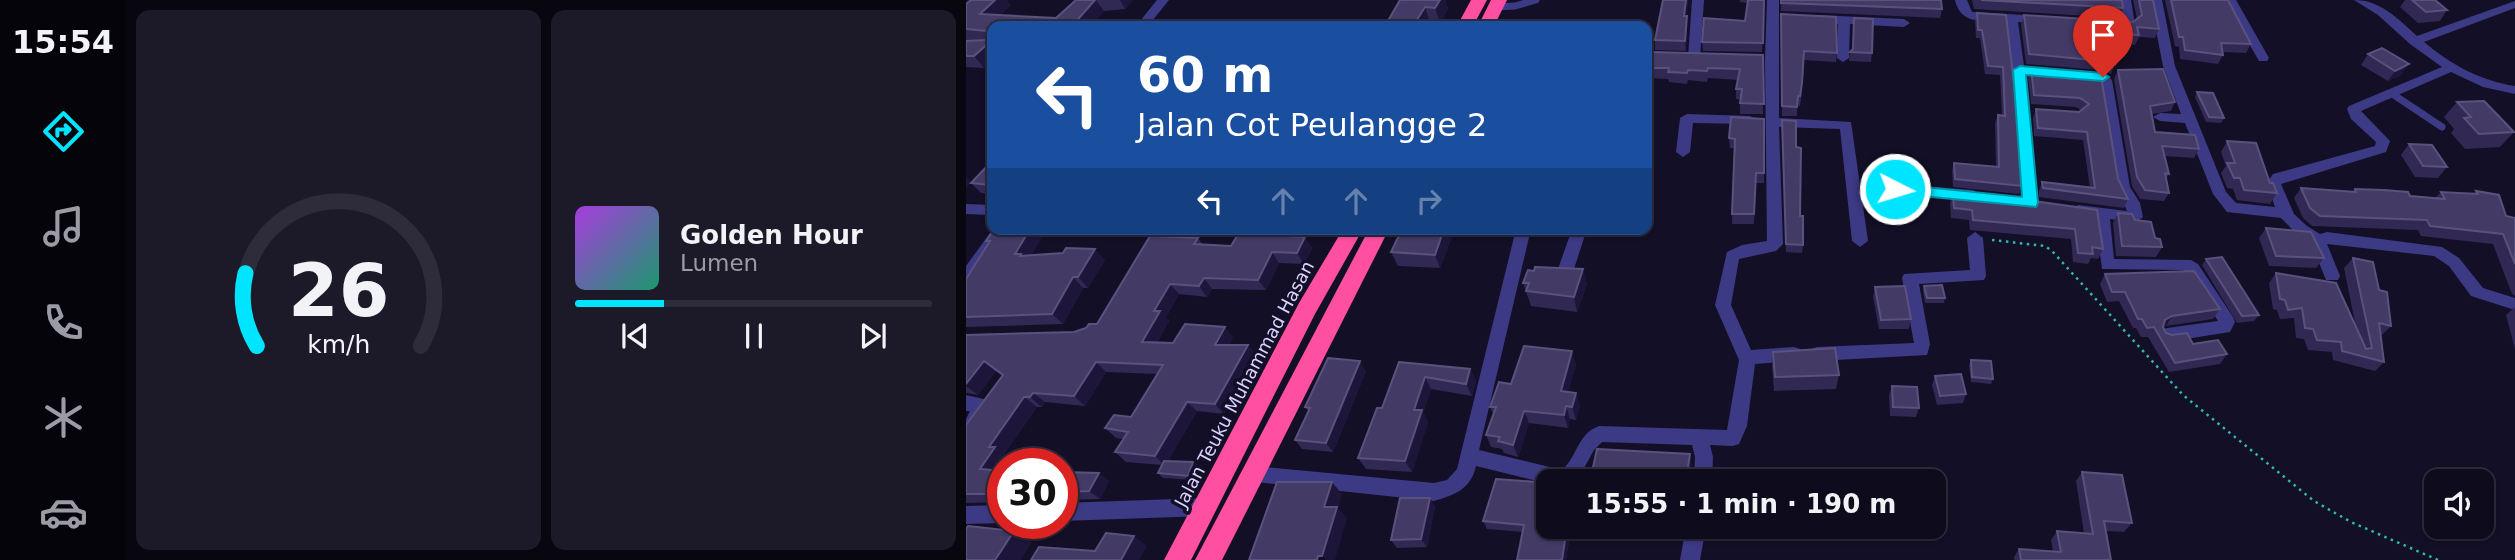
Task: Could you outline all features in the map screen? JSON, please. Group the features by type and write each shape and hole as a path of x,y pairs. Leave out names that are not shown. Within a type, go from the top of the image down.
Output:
{"highway":[{"path":"1467,21 1479,0"},
{"path":"1467,21 1492,13"},
{"name":"Jalan Teuku Muhammad Hasan","path":"1177,560 1307,309 1350,235"},
{"path":"1208,560 1376,235"}],"street":[{"path":"1146,21 1163,0"},
{"path":"1694,58 1698,0"},
{"path":"1469,456 1563,479 1574,474 1588,441 1599,435 1732,438 1738,426 1747,360 1723,305 1732,256 1740,250 1767,249 1775,244 1772,121 1765,59 1778,17 1773,0"},
{"path":"1951,0 1961,0 1965,13 2053,20"},
{"path":"2108,24 2129,25 2125,0"},
{"path":"2156,0 2169,66 2225,204 2236,209 2285,213"},
{"path":"2230,0 2263,58"},
{"path":"2360,0 2382,10 2414,41 2453,67 2492,88 2515,90"},
{"path":"2414,41 2515,4"},
{"path":"1808,18 1904,23"},
{"path":"2012,18 2030,111 2026,136 2030,203"},
{"path":"1843,58 1844,20"},
{"path":"2453,67 2354,109 2356,116 2383,141 2381,149 2278,178 2274,183 2285,213 2295,227 2319,240 2328,237 2437,251 2454,262 2477,292 2515,304"},
{"path":"2020,70 2100,77 2106,80 2123,187 2133,203 2136,217 2066,208"},
{"path":"2160,117 2192,119"},
{"path":"1684,152 1687,118 1846,125 1860,241"},
{"path":"1895,189 1982,196"},
{"path":"966,209 987,210"},
{"path":"2102,214 2107,265 2186,264 2192,268 2227,322 2224,327 2167,335"},
{"path":"966,278 997,235"},
{"path":"1253,475 1434,492 1453,487 1465,473 1486,378 1527,274 1524,235"},
{"path":"1527,274 1564,275 1577,235"},
{"path":"1747,360 1756,355 1921,351 1910,278 1978,276 1975,238"},
{"path":"2319,240 2319,247 2332,276"},
{"path":"966,403 982,405 966,438"},
{"path":"1699,438 1704,457 1704,469"},
{"path":"1078,512 1205,508"},
{"path":"966,515 987,514"},
{"path":"1690,560 1694,539"}],"lane":[{"path":"1492,13 1536,0"},
{"path":"2391,93 2442,127"}],"path":[{"path":"1975,238 2045,246 2183,395 2314,501 2351,523 2438,560"}],"building":[{"path":"971,0 995,0 980,14 1056,18 1076,0 1095,0 1076,21 987,21 987,31 966,29 966,4"},
{"path":"1400,0 1440,0 1435,8 1425,7 1416,21 1388,21"},
{"path":"1663,0 1686,0 1685,41 1655,40"},
{"path":"1748,0 1764,0 1763,43 1702,42 1704,18 1745,21"},
{"path":"1781,0 1941,0 1942,9 1781,3"},
{"path":"1981,0 2122,0 2123,8"},
{"path":"2139,0 2153,0 2159,29 2137,27 2139,35 2108,34 2115,64 2029,54 2024,15 2133,22 2142,15"},
{"path":"2171,0 2228,0 2251,44 2221,43 2223,55 2185,50 2183,37 2179,37"},
{"path":"2412,0 2435,0 2447,10 2426,12"},
{"path":"1977,13 2006,15 2019,128 2022,186 1955,179 1954,163 1999,167 1998,115 2005,116 2003,67 1988,66 1982,30 1978,30"},
{"path":"1781,14 1836,17 1837,53 1804,51 1797,107 1782,106"},
{"path":"1854,18 1873,19 1872,53 1850,52 1853,49"},
{"path":"986,40 987,44 974,56 966,56 966,41"},
{"path":"2382,48 2409,64 2395,71 2368,54"},
{"path":"1652,52 1763,55 1764,104 1740,103 1742,89 1736,89 1740,69 1708,68 1707,71 1688,70 1687,73 1668,72 1669,68 1652,68"},
{"path":"2031,68 2101,76 2118,179 2128,199 2043,188 2042,182 2095,188 2087,132 2038,128 2036,109 2079,112 2089,104 2080,98 2034,95"},
{"path":"2163,69 2175,102 2150,106 2155,132 2195,135 2199,149 2162,146 2169,174 2165,173 2169,193 2145,190 2137,177 2118,70"},
{"path":"2197,92 2213,93 2224,118 2209,117"},
{"path":"2484,101 2514,132 2479,134 2464,118 2471,117 2457,102"},
{"path":"1731,117 1764,119 1764,173 1756,173 1754,214 1732,214 1735,139 1729,138"},
{"path":"1782,120 1796,121 1796,147 1801,148 1800,216 1803,216 1803,245 1786,244"},
{"path":"2227,141 2256,143 2270,183 2273,183 2277,193 2244,190 2240,178 2234,178 2227,163 2235,163"},
{"path":"2409,144 2432,145 2447,167 2423,166"},
{"path":"987,166 987,185 971,183"},
{"path":"2301,188 2356,192 2355,189 2384,190 2408,192 2410,196 2445,199 2441,192 2478,194 2476,191 2499,195 2506,216 2515,218 2515,264 2503,234 2430,226 2427,220 2320,216 2310,208"},
{"path":"1953,193 1985,194 2097,210 2103,249 2092,247 2093,254 2078,253 2075,229 1973,220 1972,210 1954,208"},
{"path":"2118,213 2132,214 2135,220 2151,222 2155,238 2160,239 2162,247 2122,246"},
{"path":"2266,228 2311,232 2324,258 2276,256"},
{"path":"990,235 1026,235 1015,254 1021,254 1020,256 1063,253 1066,248 1095,249 1078,277 1073,277 1052,314 966,317 966,279 990,241 986,241"},
{"path":"1237,235 1305,237 1297,253 1272,252 1258,280 1204,278 1199,286 1170,284 1154,311 1160,311 1142,342 1173,343 1185,324 1225,327 1215,345 1248,345 1215,404 1187,402 1155,456 1115,452 1128,432 1105,428 1114,415 1131,417 1163,365 1096,362 1074,396 1033,393 1030,397 1024,397 989,447 994,448 987,448 987,459 980,469 987,470 987,494 966,494 966,425 1003,375 984,361 966,384 966,335 1074,332 1086,328 1089,324 1097,324 1150,236 1198,238 1194,244 1231,246"},
{"path":"1399,235 1442,235 1435,255 1391,252"},
{"path":"2222,257 2259,315 2242,316 2206,259"},
{"path":"2353,258 2373,262 2379,290 2387,292 2391,326 2379,323 2384,362 2342,351 2341,342 2317,340 2313,329 2305,328 2302,308 2288,310 2285,300 2280,299 2276,273 2336,283 2366,349 2372,348"},
{"path":"1535,267 1583,269 1574,297 1526,291 1529,283 1523,283 1528,270 1534,271"},
{"path":"2194,271 2220,309 2172,316 2165,320 2163,327 2166,333 2172,335 2187,333 2193,344 2218,340 2227,354 2175,363 2154,327 2147,328 2142,319 2138,319 2125,292 2112,292 2105,274"},
{"path":"1942,285 1945,298 1927,298 1924,286"},
{"path":"1905,286 1911,319 1881,320 1875,287"},
{"path":"1524,346 1572,351 1561,391 1576,393 1572,407 1566,406 1564,415 1524,411 1513,445 1498,441 1500,437 1486,435 1496,407 1490,407 1499,382 1511,384"},
{"path":"1835,348 1839,375 1775,377 1773,352"},
{"path":"1328,358 1360,361 1326,443 1295,440 1310,408 1305,407"},
{"path":"1971,360 1991,361 1993,379 1972,377"},
{"path":"1399,362 1470,369 1466,384 1425,377 1414,410 1422,410 1405,461 1358,458 1377,408 1382,408"},
{"path":"1961,374 1966,394 1940,396 1935,376"},
{"path":"1892,386 1917,387 1919,408 1893,407"},
{"path":"1597,449 1690,454 1688,469 1593,469"},
{"path":"1164,461 1193,462 1188,476 1158,473"},
{"path":"1078,472 1099,473 1089,491 1078,491"},
{"path":"2082,472 2122,475 2132,523 2104,521 2111,560 2021,560 2019,549 2061,552 2057,531 2093,534"},
{"path":"1496,479 1536,482 1536,539 1565,539 1562,560 1517,560 1524,525 1483,521"},
{"path":"1277,482 1332,482 1324,507 1337,507 1322,556 1318,556 1317,560 1249,560"},
{"path":"1400,498 1430,498 1421,539 1391,540"},
{"path":"968,526 987,528 987,539 1009,539 995,560 966,560"},
{"path":"1106,533 1134,536 1121,560 1031,560 1039,547 1095,551"}],"route":[{"path":"1895,189 2030,203 2020,70 2103,77"}]}
